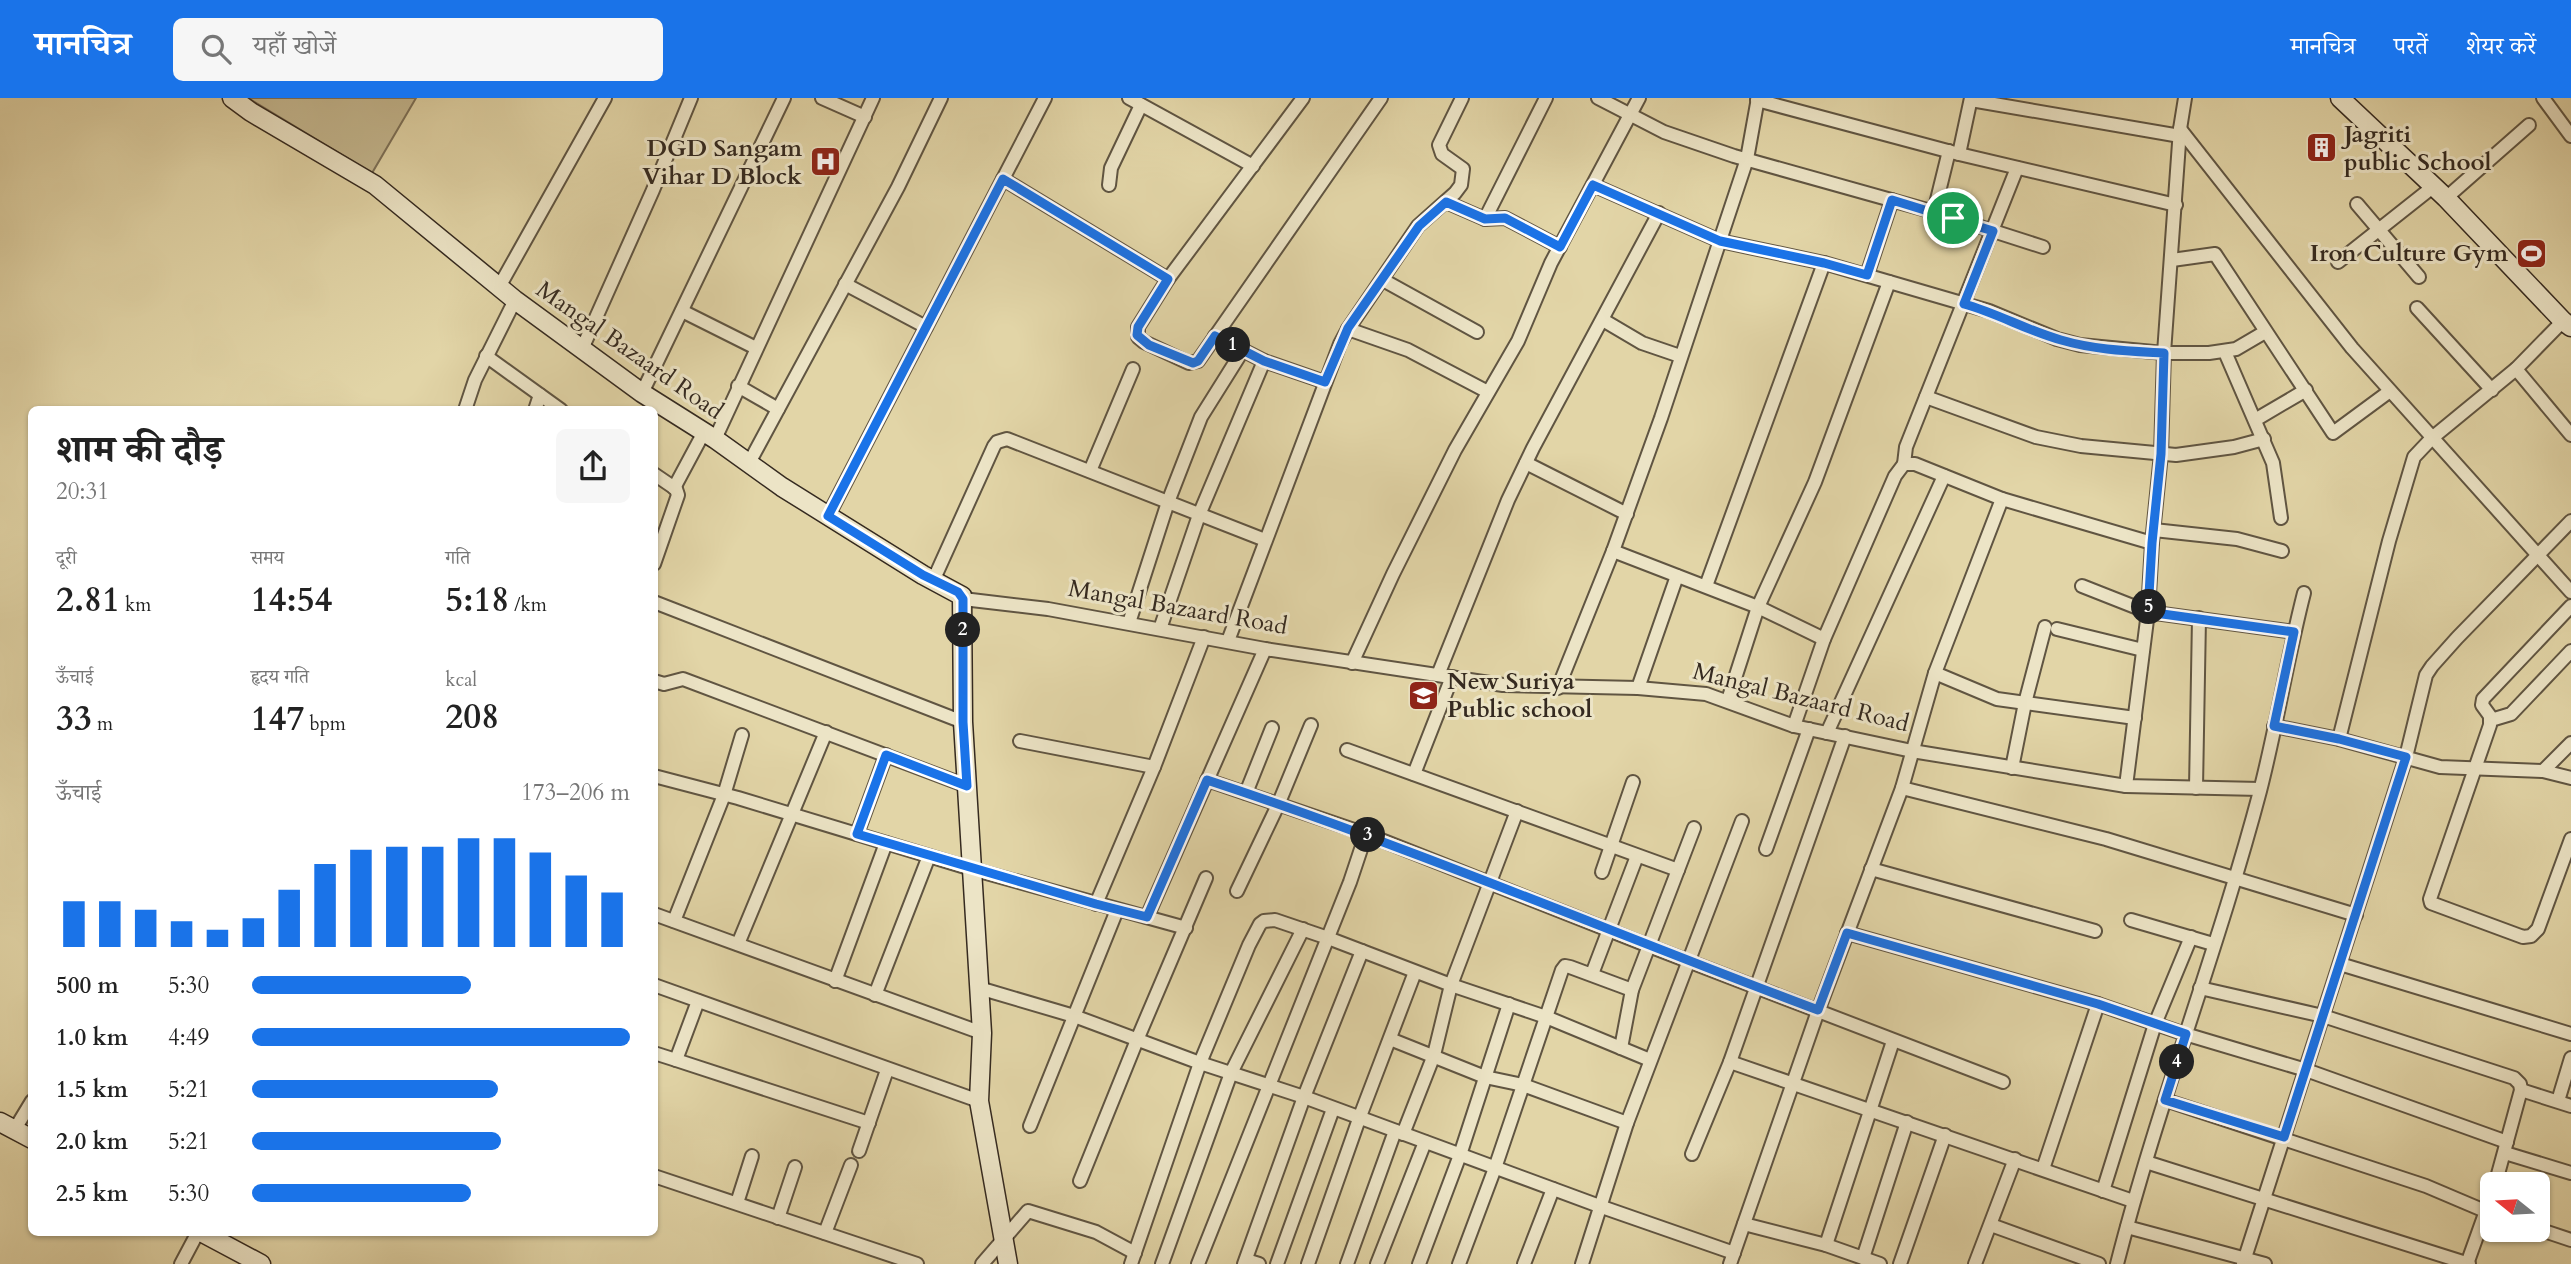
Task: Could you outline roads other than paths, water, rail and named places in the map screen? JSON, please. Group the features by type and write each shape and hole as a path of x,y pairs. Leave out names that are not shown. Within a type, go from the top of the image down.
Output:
{"street":[{"name":"Mangal Bazaard Road","path":"232,98 375,185 515,300 642,393 710,435 828,516 933,581 958,592 963,599 1048,609 1265,649 1503,685 1684,691 1728,701 1794,726 1845,737 1912,751 2126,786 2260,789"},
{"path":"240,98 327,151 375,185"},
{"path":"499,287 606,98"},
{"path":"582,349 691,98"},
{"path":"642,393 784,98"},
{"path":"822,98 865,117"},
{"path":"674,488 710,435 738,386 873,98"},
{"path":"749,463 898,187 941,98"},
{"path":"828,516 1045,98"},
{"path":"1129,98 1253,166"},
{"path":"1303,98 1168,279 1138,327 1138,337 1149,345 1193,363 1198,361 1381,98"},
{"path":"1228,641 1325,382 1348,328 1422,222 1446,202 1461,184 1463,169 1442,154 1439,145 1462,98"},
{"path":"1485,219 1546,98"},
{"path":"1598,98 1664,132 2043,247"},
{"path":"1352,663 1422,514 1455,450 1518,341 1560,247 1639,98"},
{"path":"2126,786 2148,612 2161,454 2164,353 2180,132 2185,98"},
{"path":"2543,98 2571,136"},
{"path":"1558,688 1627,514 1720,241 1746,159 1757,99 1954,153 2176,205"},
{"path":"1934,212 1971,99 2180,132 2345,339 2539,553 2571,592"},
{"path":"2339,739 2389,541 2414,457 2432,438 2567,324 2440,192 2344,99"},
{"path":"1108,186 1111,169 1141,105"},
{"path":"2337,262 2378,231 2440,192 2529,125"},
{"path":"1794,726 1824,639 1895,476 1904,464 1906,447 2017,168"},
{"path":"1003,179 1168,279"},
{"path":"1593,185 1720,241 1867,275 1989,311 2057,339 2080,345 2164,353 2225,352 2244,345 2265,332"},
{"path":"1867,275 1892,200"},
{"path":"1446,202 1485,219 1505,218 1560,247"},
{"path":"2357,204 2419,277"},
{"path":"1437,675 1478,571 1526,463 1659,213"},
{"path":"2172,260 2215,254 2333,433 2390,391"},
{"path":"1706,586 1824,263"},
{"path":"1383,280 1477,332"},
{"path":"1728,701 1758,607 1815,482 1889,282"},
{"path":"845,284 926,327"},
{"path":"467,406 486,356 515,300"},
{"path":"2417,308 2491,390"},
{"path":"682,311 757,348"},
{"path":"1603,320 1642,343 1680,356"},
{"path":"1348,328 1408,350 1488,392"},
{"path":"1215,336 1264,361 1325,382"},
{"path":"1129,624 1168,502 1201,417 1242,350"},
{"path":"2225,352 2264,439 2276,478 2281,518"},
{"path":"486,356 555,406"},
{"path":"1160,629 1199,514 1264,361"},
{"path":"1090,471 1133,369"},
{"path":"2516,369 2571,435"},
{"path":"738,386 778,409"},
{"path":"2255,420 2306,390"},
{"path":"536,406 540,395"},
{"path":"1926,397 2036,437 2081,446 2161,454 2194,453 2264,439"},
{"path":"933,581 997,442 1007,439 1265,540"},
{"path":"1526,463 1627,514"},
{"path":"1904,464 1914,464 2002,499 2153,537 2237,539 2282,551"},
{"path":"1827,733 1944,476"},
{"path":"658,477 677,491 677,501 658,551"},
{"path":"979,988 1074,1016 1268,1087 1304,1097 1553,1189 1732,1259 1818,1010 1902,788 1935,673 2002,499"},
{"path":"2244,1261 2406,757 2429,670 2571,521"},
{"path":"1613,551 1758,607 1824,639"},
{"path":"1638,688 1677,576"},
{"path":"2081,586 2148,612 2294,632"},
{"path":"2117,1264 2133,1201 2260,789 2304,593"},
{"path":"963,599 963,722 982,1034 979,1101 1008,1264"},
{"path":"658,603 963,722"},
{"path":"2491,720 2482,705 2483,699 2571,606"},
{"path":"2196,788 2199,618"},
{"path":"2012,768 2025,703 2051,628 2143,650"},
{"path":"1096,904 1204,637"},
{"path":"1147,917 1265,649"},
{"path":"2491,720 2511,714 2524,704 2571,651"},
{"path":"1935,673 1997,699 2135,718"},
{"path":"1414,774 1452,677"},
{"path":"658,682 664,684 683,679 967,786"},
{"path":"2491,720 2430,899 2431,903 2523,937 2531,936 2538,929 2571,839"},
{"path":"1237,891 1278,805 1311,725"},
{"path":"2274,726 2339,739 2441,767 2543,771 2571,778"},
{"path":"1246,793 1272,729"},
{"path":"1766,849 1809,729"},
{"path":"738,944 826,733"},
{"path":"674,921 724,795 742,735"},
{"path":"1692,1154 1730,1062 1845,737"},
{"path":"1020,741 1154,766"},
{"path":"2543,771 2571,743"},
{"path":"1347,750 1678,870"},
{"path":"857,834 886,755"},
{"path":"658,777 1186,928"},
{"path":"1207,780 1366,834 2003,1082"},
{"path":"1602,872 1633,782"},
{"path":"1902,788 2106,839 2356,915"},
{"path":"1347,1264 1399,1133 1434,1055 1451,985 1517,811"},
{"path":"1582,1264 1627,1123 1742,821"},
{"path":"1620,1048 1632,990 1694,828"},
{"path":"1198,1264 1350,882 1366,834"},
{"path":"835,981 886,843"},
{"path":"875,995 929,856"},
{"path":"1592,974 1637,856"},
{"path":"1871,869 2095,931"},
{"path":"1080,1181 1136,1040 1206,878"},
{"path":"1030,1126 1117,910"},
{"path":"658,915 982,1034"},
{"path":"982,1264 1028,1211 1096,1232 1134,1261 1200,1063 1249,945 1260,924 1268,920 1303,929 1415,972 1546,1017 1650,1060"},
{"path":"2131,920 2213,944"},
{"path":"1162,1264 1231,1073 1303,929"},
{"path":"1847,933 2098,1004 2306,1070 2571,1174"},
{"path":"2103,1191 2155,1024 2190,937"},
{"path":"1259,1264 1245,1262 1304,1097 1362,951"},
{"path":"2340,964 2571,1034"},
{"path":"1459,1264 1565,966 1632,990"},
{"path":"1308,1264 1415,972"},
{"path":"658,986 979,1101"},
{"path":"2200,988 2323,1016 2514,1078 2521,1090 2499,1172"},
{"path":"676,1060 698,1001"},
{"path":"1419,1264 1460,1155 1509,1004"},
{"path":"2043,1169 2098,1004"},
{"path":"1390,1039 1486,1077 1523,1084 1627,1123"},
{"path":"1826,1245 1893,1041"},
{"path":"658,1054 869,1123"},
{"path":"1730,1062 2133,1201"},
{"path":"2558,1101 2570,1066"},
{"path":"859,1152 887,1070"},
{"path":"2521,1090 2571,1106"},
{"path":"2165,1100 2426,1186 2480,1209"},
{"path":"28,1105 7,1125 28,1137"},
{"path":"1277,1264 1333,1108"},
{"path":"1863,1258 1907,1122"},
{"path":"1900,1264 1945,1135"},
{"path":"1377,1264 1424,1142"},
{"path":"737,1203 752,1156"},
{"path":"1975,1264 2015,1159"},
{"path":"2146,1163 2467,1264 2480,1234"},
{"path":"825,1233 851,1165"},
{"path":"778,1217 795,1167"},
{"path":"658,1177 917,1264"},
{"path":"1524,1264 1553,1189"},
{"path":"1744,1224 1826,1245 1881,1264"},
{"path":"1991,1226 2070,1260 2099,1264"},
{"path":"2127,1227 2244,1261 2265,1264"},
{"path":"2550,1233 2571,1240"},
{"path":"181,1264 197,1236"},
{"path":"207,1236 261,1264"}],"place":[{"name":"Jagriti public School","path":"2321,148"},
{"name":"DGD Sangam Vihar D Block","path":"825,162"},
{"name":"Iron Culture Gym","path":"2531,253"},
{"name":"New Suriya Public school","path":"1424,695"}]}
